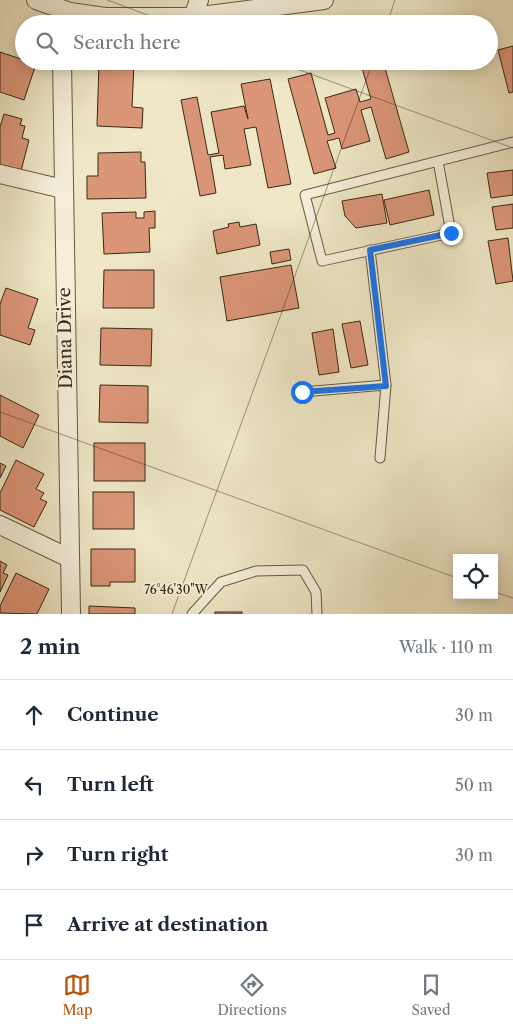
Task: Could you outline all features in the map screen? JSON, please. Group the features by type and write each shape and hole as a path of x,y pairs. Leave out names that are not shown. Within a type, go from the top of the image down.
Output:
{"street":[{"path":"36,0 64,15"},
{"path":"125,15 196,8 324,0"},
{"name":"Diana Drive","path":"62,70 71,614"},
{"path":"0,174 63,189"},
{"path":"0,525 69,558"}],"lane":[{"path":"438,161 451,233 322,261 305,195 438,161 513,142"},
{"path":"370,250 386,386 380,458"},
{"path":"302,392 386,386"},
{"path":"192,614 222,582 256,571 302,570 316,592 317,614"}],"building":[{"path":"513,46 513,92 509,93 498,50"},
{"path":"0,52 15,57 15,70 34,70 24,100 0,92"},
{"path":"99,70 134,70 132,107 143,108 142,128 97,126"},
{"path":"363,70 386,70 409,152 386,159 371,107 361,110 370,141 342,149 339,138 327,141 336,168 314,174 288,79 311,73 328,135 335,133 325,98 356,89 360,102 371,99"},
{"path":"270,79 291,184 268,188 256,127 244,129 251,165 225,169 223,155 210,157 216,193 200,196 181,100 197,97 208,155 219,153 211,112 244,106 248,119 241,84"},
{"path":"4,114 22,119 20,125 25,126 22,138 29,140 21,171 0,165 0,127"},
{"path":"141,152 141,162 145,162 146,198 87,199 87,176 98,176 98,153"},
{"path":"513,170 513,195 491,198 487,173"},
{"path":"429,190 434,215 390,225 384,200"},
{"path":"382,194 387,223 356,228 345,216 342,201"},
{"path":"513,204 513,228 496,230 492,207"},
{"path":"155,211 155,228 149,228 150,252 104,254 102,213 136,212 136,218 144,218 144,212"},
{"path":"239,222 240,227 256,224 260,245 217,254 213,231 229,227 228,224"},
{"path":"508,238 513,281 496,284 488,241"},
{"path":"289,249 291,260 272,264 270,252"},
{"path":"291,265 299,308 227,321 220,277"},
{"path":"104,270 154,270 154,308 103,308"},
{"path":"6,288 38,299 28,328 35,330 30,345 0,335 0,304"},
{"path":"360,321 368,365 351,368 342,324"},
{"path":"101,328 152,329 151,366 100,365"},
{"path":"333,329 339,372 319,375 312,333"},
{"path":"100,385 148,386 148,423 99,422"},
{"path":"0,395 39,415 23,448 0,436"},
{"path":"94,443 145,443 145,481 94,481"},
{"path":"16,460 44,474 36,489 44,493 40,499 47,502 34,527 0,510 0,493"},
{"path":"0,463 6,466 0,478"},
{"path":"93,492 134,492 134,529 93,529"},
{"path":"91,549 135,549 135,582 110,582 110,586 91,586"},
{"path":"0,561 7,565 3,573 8,575 0,592"},
{"path":"16,573 49,589 37,614 0,613 0,606"},
{"path":"89,606 135,608 135,614 89,614"},
{"path":"215,612 242,612 242,614 215,614"}],"route":[{"path":"302,392 386,386 370,250 451,233"}]}
